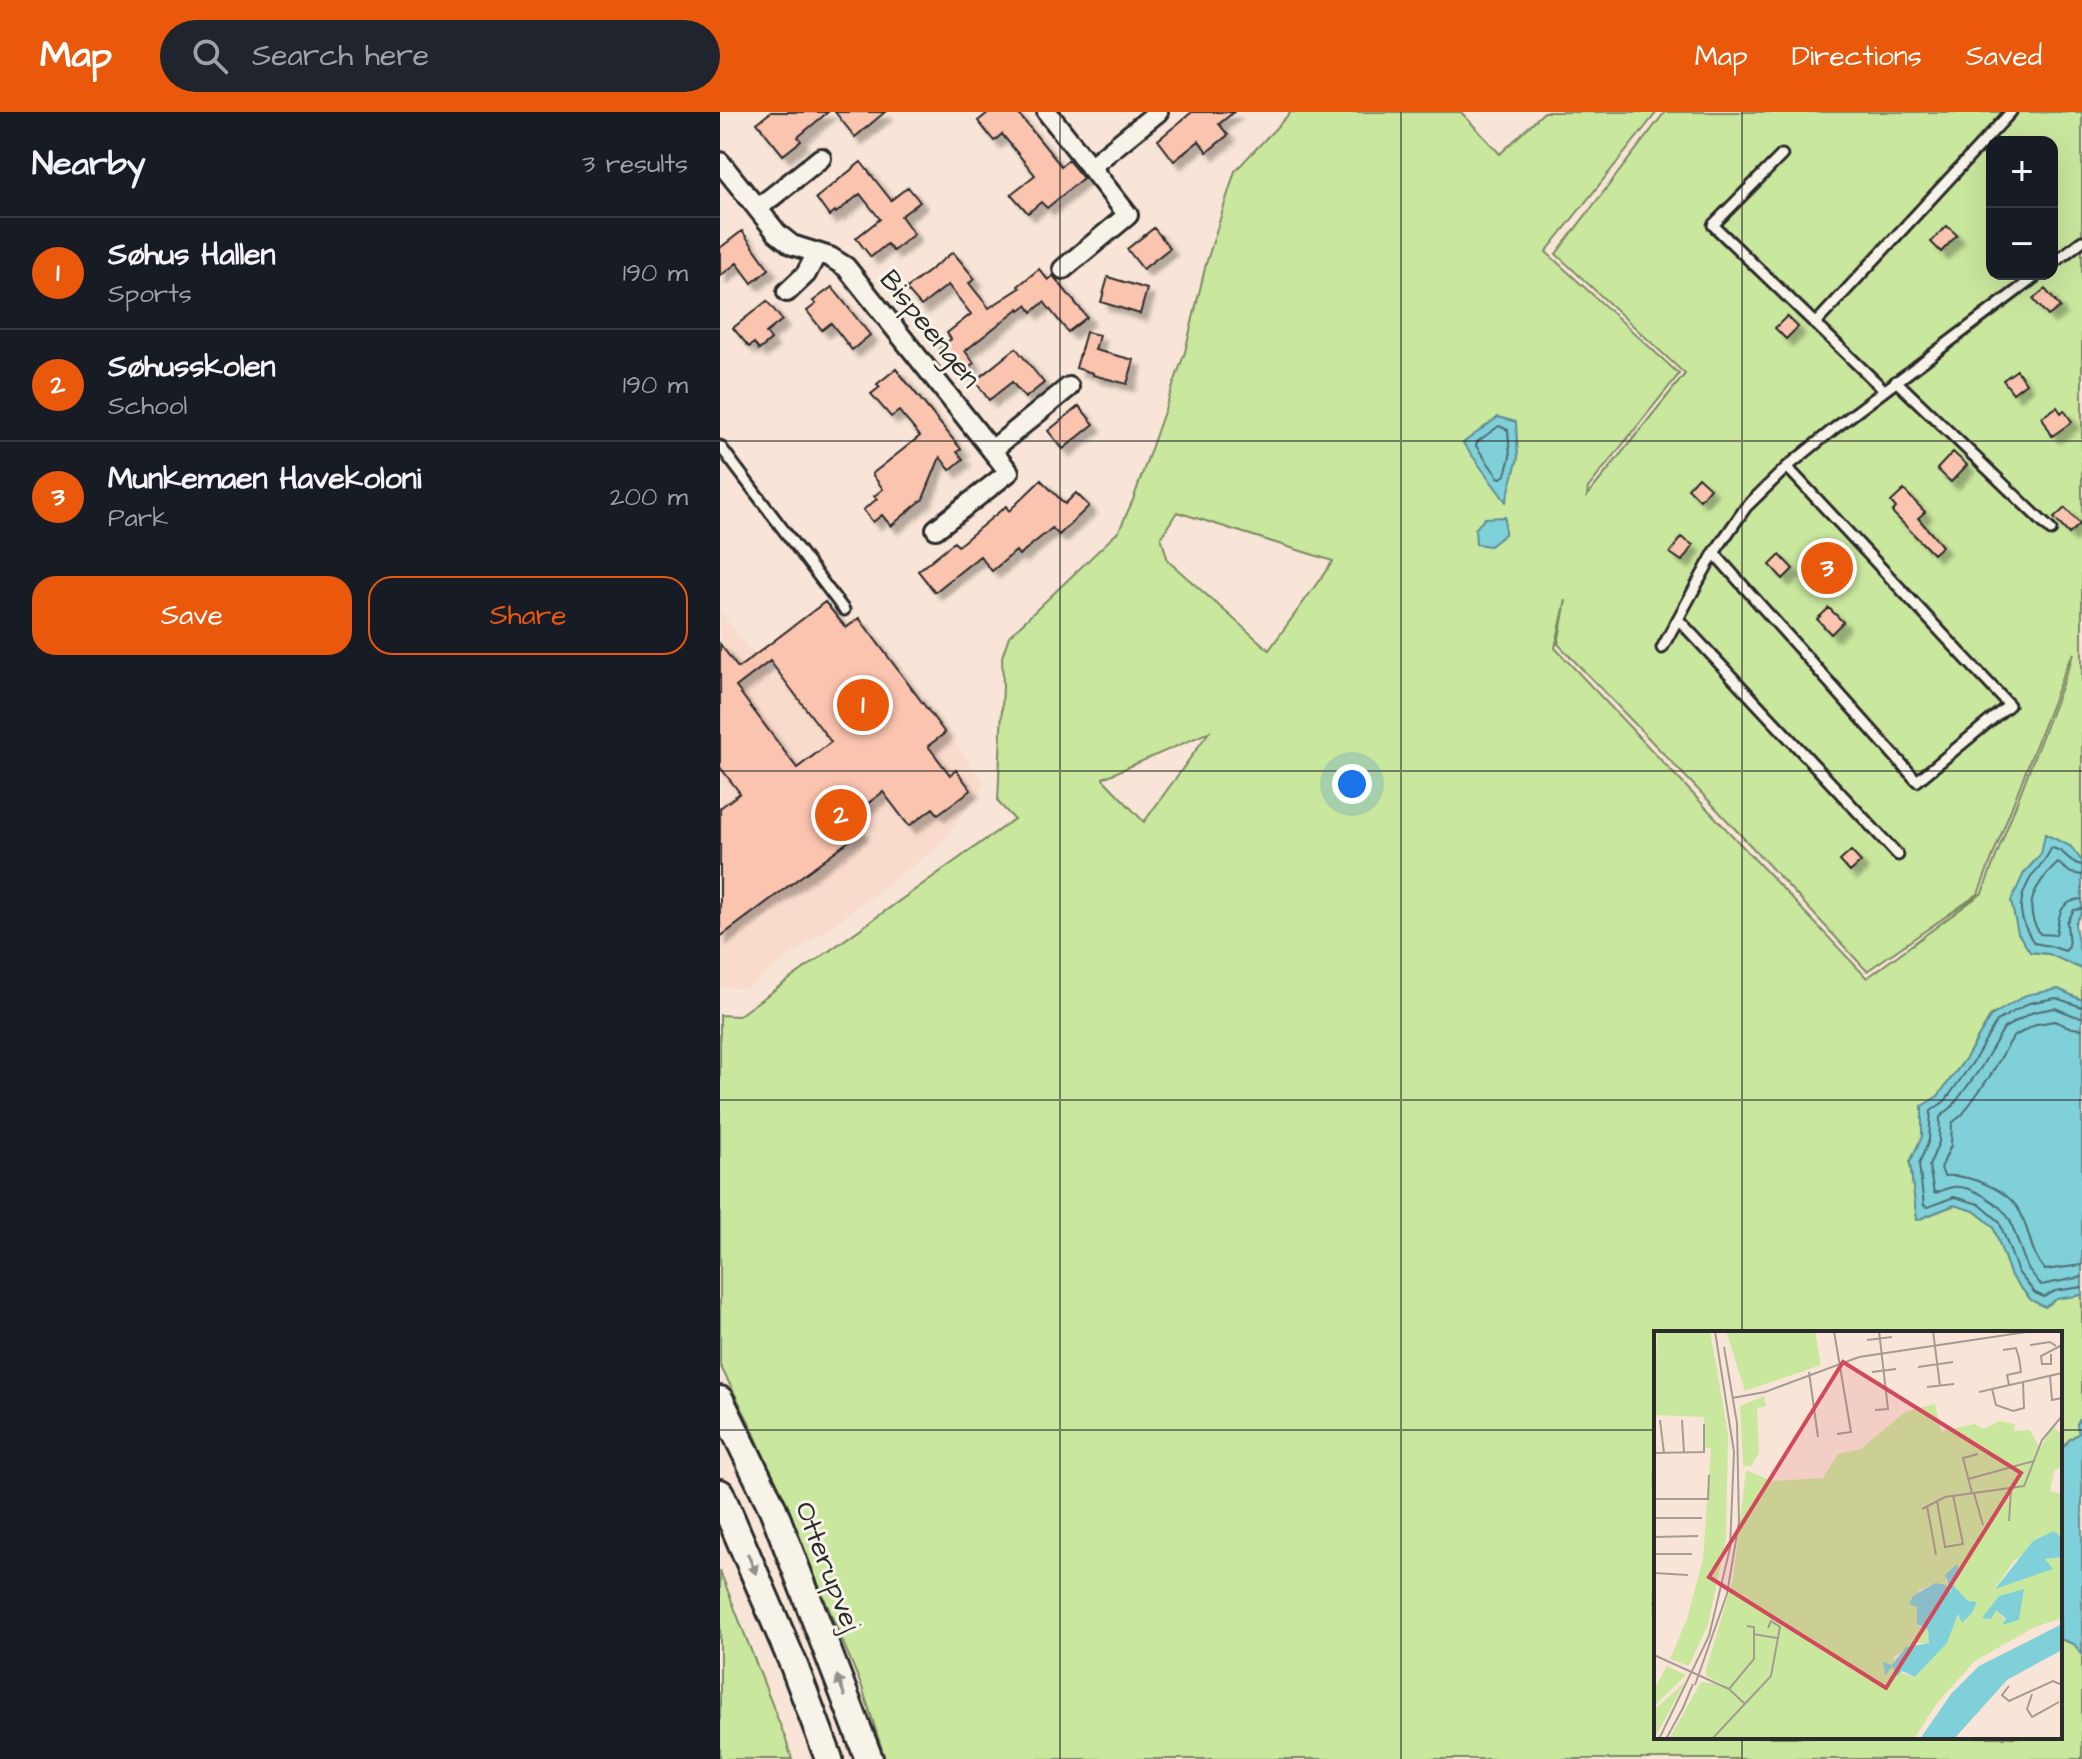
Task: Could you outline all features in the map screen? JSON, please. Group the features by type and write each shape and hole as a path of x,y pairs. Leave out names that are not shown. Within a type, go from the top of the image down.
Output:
{"main road":[{"name":"Otterupvej","path":"720,1400 773,1509 869,1759"},
{"path":"720,1493 793,1663 829,1759"}],"street":[{"path":"1047,112 1128,215 1063,269"},
{"path":"1090,167 1158,112"},
{"path":"758,208 821,158"},
{"name":"Bispeengen","path":"720,162 777,233 792,245 830,257 846,267 1009,472 936,529"},
{"path":"787,292 806,274 817,253"},
{"path":"992,450 1069,387"}],"lane":[{"path":"1815,324 2011,112"},
{"path":"1782,155 1713,225 1884,390"},
{"path":"2058,259 2082,241"},
{"path":"1662,648 1714,553 1746,507 1787,467 2031,280"},
{"path":"1896,381 2051,530"},
{"path":"720,446 844,610"},
{"path":"1714,553 1917,781 2009,705 1787,467"},
{"path":"1678,619 1898,855"}],"shaded area":[{"path":"720,610 772,679 860,615 985,783 940,846 746,989 720,986"}],"green space":[{"path":"1291,112 1461,112 1500,154 1544,112 1657,112 1546,252 1679,374 1588,488 1587,496 1685,374 1556,254 1665,112 2082,112 2082,861 2070,846 2041,854 2024,873 2030,952 2049,954 2082,969 2082,1000 2058,989 1991,1015 1966,1058 1938,1096 1922,1107 1922,1137 1910,1162 1917,1220 1955,1205 1974,1210 1993,1226 2011,1276 2057,1298 2082,1295 2082,1415 2077,1424 2079,1433 2062,1449 2062,1331 1654,1331 1654,1739 2062,1739 2062,1640 2074,1644 2082,1654 2082,1759 885,1759 862,1687 751,1426 720,1365 720,1015 738,1016 1014,819 998,802 1002,657 1009,636 1119,531 1133,500 1185,352 1206,264 1235,171","holes":["1177,512 1333,561 1269,650 1168,561 1161,537","1566,600 1558,644 1867,971 1978,894 2074,653 1982,893 1867,978 1555,648","1209,732 1144,822 1103,778"]},
{"path":"720,1571 786,1740 792,1759 720,1759"}],"water":[{"path":"1498,417 1516,422 1518,458 1506,502 1463,443"},
{"path":"1505,517 1505,534 1490,546 1476,544 1475,529 1485,518"},
{"path":"2045,834 2070,846 2082,861 2082,912 2075,923 2082,969 2049,954 2030,952 2018,933 2011,901 2024,873 2041,854"},
{"path":"2058,989 2082,1000 2082,1295 2057,1299 2045,1307 2031,1300 2011,1276 1993,1226 1974,1211 1954,1205 1917,1220 1910,1162 1922,1137 1922,1106 1938,1096 1991,1016 2026,995"},
{"path":"2082,1415 2082,1654 2074,1644 2062,1640 2062,1449 2079,1433 2077,1424"}],"building":[{"path":"771,112 828,112 798,137 801,141 783,155 757,123"},
{"path":"835,112 885,112 855,137"},
{"path":"989,112 1017,112 1061,166 1068,160 1083,178 1047,208 1041,202 1028,213 1011,194 1035,175 1002,134 994,141 978,121"},
{"path":"1192,112 1234,112 1219,124 1228,135 1207,152 1199,141 1174,161 1158,140"},
{"path":"861,162 891,200 908,187 920,202 901,216 914,234 893,251 887,244 871,257 856,238 880,219 860,194 829,216 816,198"},
{"path":"1947,226 1957,235 1941,252 1931,242"},
{"path":"1154,228 1170,248 1143,269 1127,249"},
{"path":"742,231 769,269 752,283 737,263 720,276 720,248"},
{"path":"953,252 975,279 969,283 989,308 1020,288 1018,286 1039,269 1048,280 1053,276 1055,278 1087,317 1068,332 1044,302 1032,312 1027,305 1019,308 965,351 974,363 961,372 939,349 951,339 947,333 971,314 948,285 921,306 906,289"},
{"path":"1108,277 1147,289 1140,314 1101,302"},
{"path":"832,287 870,335 852,350 831,323 822,330 807,311 816,304 813,301"},
{"path":"2045,289 2060,307 2048,316 2033,299"},
{"path":"767,301 782,320 766,333 771,340 759,350 754,343 749,347 733,328"},
{"path":"1787,316 1798,327 1786,339 1775,328"},
{"path":"1086,332 1099,335 1095,350 1134,360 1127,384 1076,368"},
{"path":"1016,348 1044,383 1025,398 1012,382 989,400 975,381"},
{"path":"896,369 961,449 957,452 963,459 950,470 940,457 923,499 891,526 882,515 873,522 863,510 877,499 874,496 883,489 872,474 920,436 899,411 891,417 871,394 880,387 877,384"},
{"path":"2017,370 2026,383 2013,393 2003,380"},
{"path":"1079,406 1094,424 1063,449 1048,431"},
{"path":"2057,407 2061,413 2064,410 2072,422 2052,436 2042,417"},
{"path":"1953,452 1967,465 1951,482 1937,469"},
{"path":"1698,477 1710,488 1700,500 1688,488"},
{"path":"1041,480 1065,504 1076,493 1089,506 1059,535 1052,528 1019,555 1016,551 992,571 980,556 935,592 918,571 954,542 958,546 1006,506 1009,511"},
{"path":"1904,490 1925,512 1918,518 1942,546 1933,554 1892,512 1896,508 1891,502"},
{"path":"2065,508 2080,524 2069,534 2054,518"},
{"path":"1681,537 1693,545 1682,561 1670,553"},
{"path":"1780,555 1793,569 1783,579 1770,565"},
{"path":"825,602 846,628 859,618 945,733 928,746 950,775 956,770 971,790 938,814 933,808 909,826 883,792 850,817 861,832 720,937 720,808 740,793 720,767 720,644 738,668","holes":["770,661 831,742 797,768 736,687"]},
{"path":"1829,608 1843,622 1831,634 1817,619"},
{"path":"1851,851 1861,862 1850,872 1840,861"}],"place":[{"name":"Munkemaen Havekoloni","path":"1827,568"},
{"name":"Søhus Hallen","path":"863,705"},
{"name":"Søhusskolen","path":"841,815"}]}
